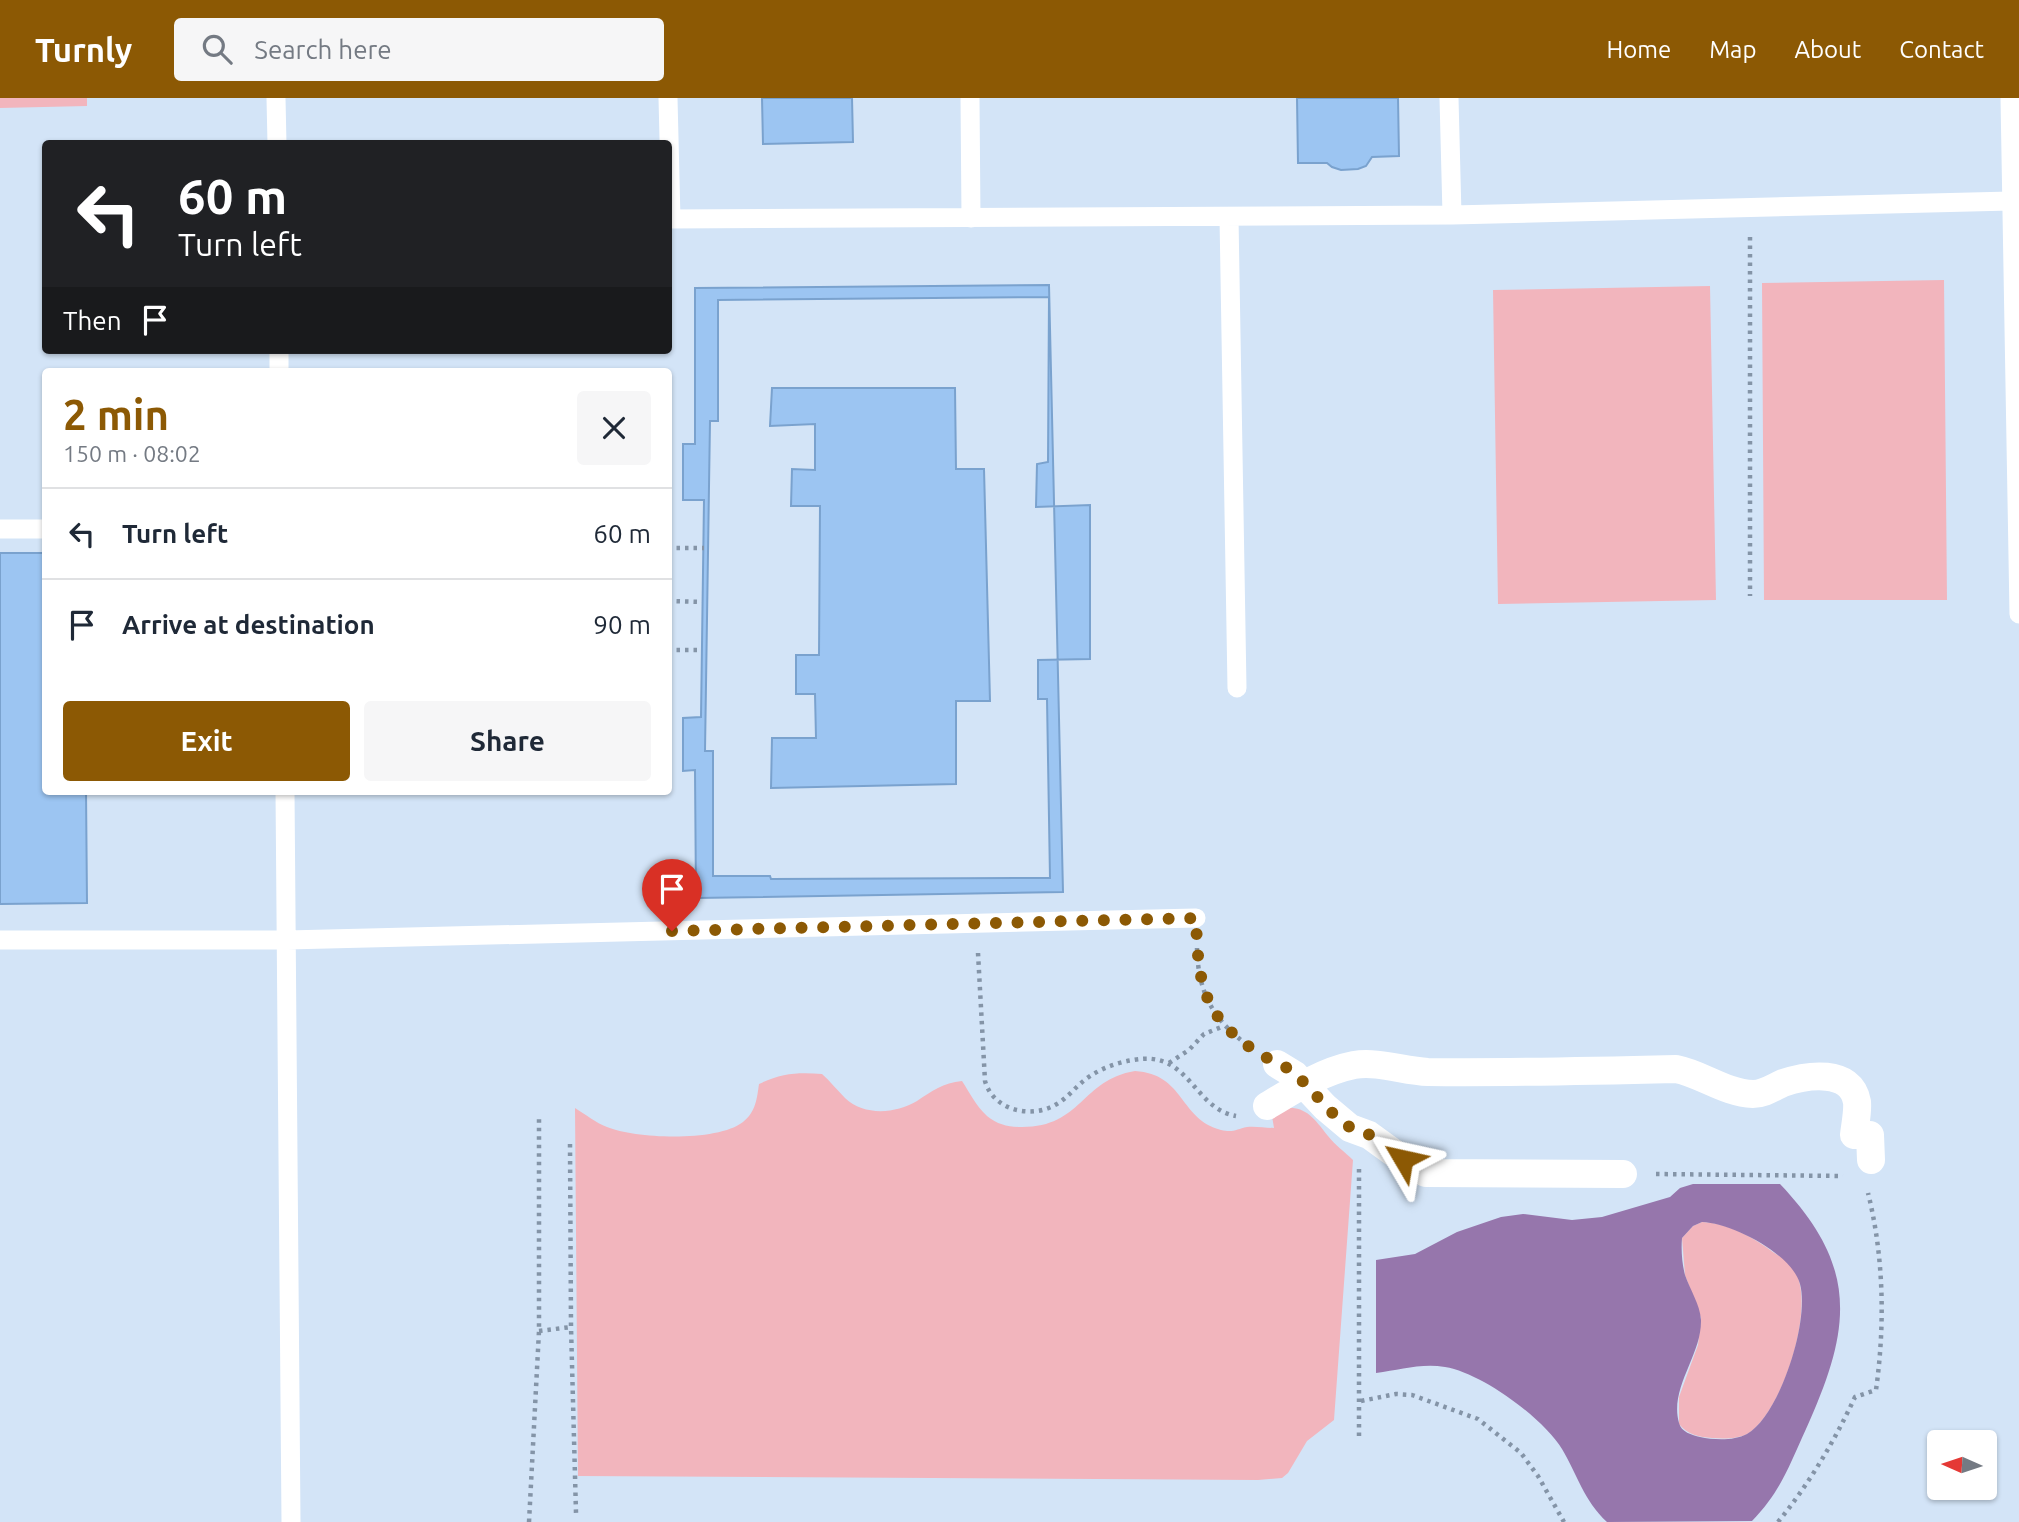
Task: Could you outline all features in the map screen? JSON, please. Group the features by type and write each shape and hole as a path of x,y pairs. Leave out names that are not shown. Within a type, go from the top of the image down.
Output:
{"street":[{"path":"1277,1064 1295,1075 1325,1107 1350,1128 1369,1135 1416,1170 1426,1173 1623,1174"},
{"path":"1267,1106 1303,1084 1339,1068 1373,1064 1425,1072 1676,1069 1709,1082 1754,1094 1806,1077 1828,1076 1849,1087 1857,1102 1854,1135 1870,1135 1862,1168"}],"lane":[{"path":"276,98 277,140"},
{"path":"668,98 669,140"},
{"path":"970,98 971,218"},
{"path":"1449,98 1452,215"},
{"path":"2010,98 2019,614"},
{"path":"672,219 1452,215 2011,201"},
{"path":"1229,217 1237,688"},
{"path":"0,530 42,529"},
{"path":"285,795 291,1522"},
{"path":"0,940 287,940 1196,918"}],"path":[{"path":"1750,208 1750,596"},
{"path":"672,548 704,548"},
{"path":"672,601 702,602"},
{"path":"672,650 701,650"},
{"path":"1196,918 1197,966 1214,1014 1224,1026 1256,1052 1277,1064"},
{"path":"976,925 985,1081 988,1091 999,1103 1006,1107 1045,1109 1057,1104 1088,1077 1107,1068 1134,1059 1152,1059 1179,1069 1214,1106 1226,1114 1245,1114 1267,1106"},
{"path":"1168,1063 1189,1050 1204,1034 1224,1026"},
{"path":"529,1522 538,1331 539,1119"},
{"path":"570,1144 576,1513"},
{"path":"1359,1159 1359,1437"},
{"path":"1623,1174 1862,1168"},
{"path":"1778,1522 1801,1494 1856,1397 1876,1390 1881,1278 1879,1242 1868,1193"},
{"path":"538,1331 571,1327"},
{"path":"1361,1401 1396,1394 1412,1395 1479,1419 1521,1453 1538,1476 1564,1522"}],"shaded area":[{"path":"0,98 87,98 87,106 0,108"},
{"path":"1944,280 1947,600 1764,600 1762,283"},
{"path":"1710,286 1716,600 1498,604 1493,290"},
{"path":"1135,1071 1164,1080 1197,1117 1221,1130 1274,1128 1271,1110 1298,1109 1316,1121 1353,1160 1334,1420 1307,1441 1288,1473 1282,1478 578,1476 575,1108 603,1125 620,1131 656,1136 697,1136 715,1133 743,1122 751,1114 759,1084 783,1075 814,1073 822,1074 853,1104 880,1111 899,1109 938,1088 962,1081 987,1116 1004,1125 1022,1127 1057,1120 1103,1084 1117,1076"},
{"path":"1693,1184 1780,1184 1806,1215 1824,1244 1835,1272 1840,1300 1839,1330 1821,1393 1789,1466 1770,1499 1752,1521 1607,1522 1587,1496 1553,1437 1526,1411 1493,1387 1445,1367 1419,1366 1376,1373 1376,1260 1415,1254 1457,1232 1501,1217 1523,1214 1572,1220 1602,1217 1670,1197 1680,1188","holes":["1702,1222 1744,1234 1786,1262 1800,1284 1802,1300 1801,1320 1790,1365 1771,1408 1747,1434 1724,1439 1700,1437 1684,1431 1680,1426 1677,1410 1682,1384 1697,1346 1701,1320 1684,1271 1682,1238 1693,1226"]},
{"path":"1702,1222 1736,1230 1766,1247 1792,1267 1800,1287 1799,1332 1784,1381 1762,1421 1749,1433 1736,1437 1698,1436 1686,1431 1679,1424 1679,1397 1698,1345 1701,1318 1685,1275 1682,1238 1693,1226"}],"building":[{"path":"762,98 852,98 853,142 763,144"},
{"path":"1297,98 1398,98 1399,156 1372,157 1366,166 1358,169 1341,170 1327,163 1298,163"},
{"path":"1049,285 1063,892 696,898 695,770 683,771 683,718 701,717 704,500 683,500 683,444 695,444 695,288"},
{"path":"1049,297 1048,462 1037,464 1036,507 1090,505 1090,659 1038,660 1038,699 1047,699 1050,878 771,879 770,876 713,876 713,751 705,751 710,421 718,421 718,300","holes":["772,388 955,388 956,469 984,469 990,701 956,701 956,784 771,788 772,738 816,738 815,694 796,694 796,655 819,655 820,506 791,506 792,469 815,470 815,424 770,426"]},
{"path":"0,553 42,553 42,795 86,795 87,903 0,904"}],"route":[{"path":"672,931 1196,918 1200,980 1214,1014 1222,1024 1256,1052 1295,1075 1325,1107 1350,1128 1369,1135 1403,1159"}]}
